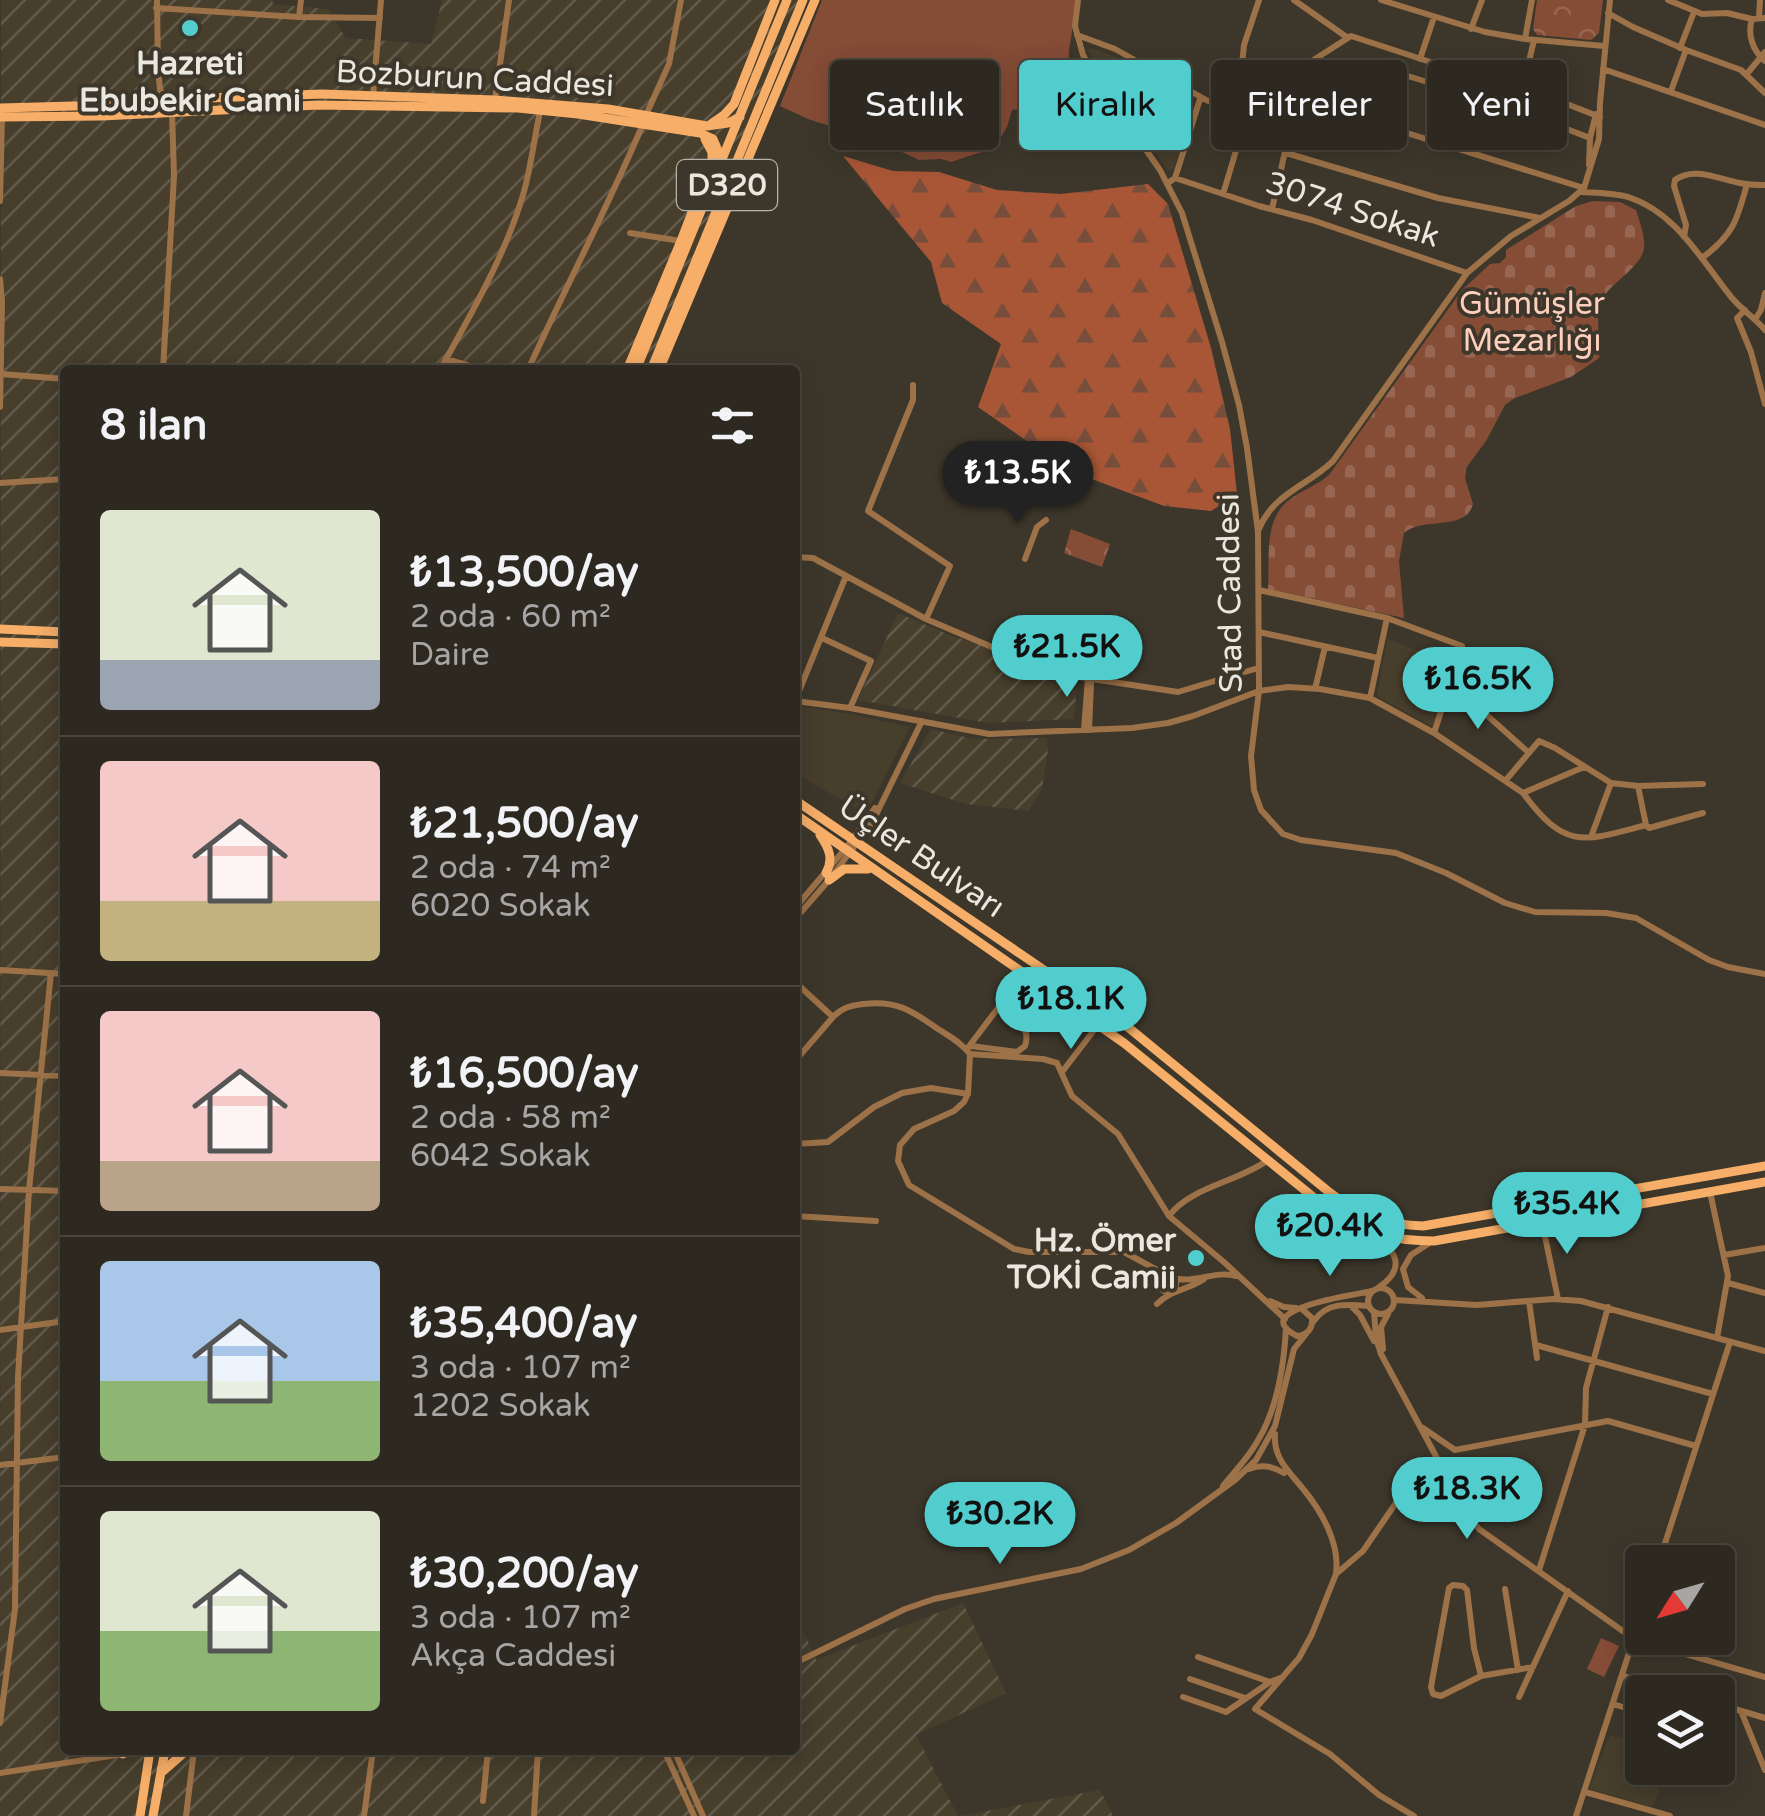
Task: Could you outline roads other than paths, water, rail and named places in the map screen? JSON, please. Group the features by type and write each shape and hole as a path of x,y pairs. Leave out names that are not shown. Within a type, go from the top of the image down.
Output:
{"main road":[{"name":"D320","path":"637,365 787,0"},
{"name":"D320","path":"658,365 803,0"},
{"path":"658,365 815,0"},
{"path":"703,129 734,104 770,1"},
{"name":"Bozburun Caddesi","path":"169,107 208,98 322,94 495,100 608,109 644,119"},
{"name":"Bozburun Caddesi","path":"1,114 318,105 518,108 644,119 703,129"},
{"path":"703,129 740,118"},
{"path":"703,129 722,160"},
{"path":"630,365 644,341 712,161 703,129"},
{"path":"0,630 60,632"},
{"path":"0,642 60,644"},
{"name":"Üçler Bulvarı","path":"800,803 1129,1028 1329,1192 1370,1217 1423,1226 1765,1166"},
{"name":"Üçler Bulvarı","path":"800,817 1124,1043 1340,1218 1369,1232 1403,1240 1434,1240 1765,1182"},
{"path":"808,823 830,854 827,877"},
{"path":"827,877 856,868 868,869 884,878"},
{"path":"140,1816 149,1755"},
{"path":"151,1816 161,1755"},
{"path":"151,1816 162,1755"},
{"path":"161,1773 184,1755"}],"street":[{"path":"300,16 301,0"},
{"path":"373,96 382,0"},
{"path":"495,100 509,0"},
{"path":"530,365 628,161 669,64 681,0"},
{"name":"Stad Caddesi","path":"1078,0 1076,34 1088,65 1172,180 1231,373 1247,448 1258,532 1259,691 1251,756 1254,790 1261,810 1283,834 1422,862 1535,912 1606,913 1636,918 1709,960 1765,974"},
{"path":"1243,60 1259,0"},
{"path":"1294,0 1348,38"},
{"path":"1306,9 1312,0"},
{"path":"1471,29 1482,0"},
{"path":"1525,39 1532,0"},
{"path":"1258,532 1280,498 1333,460 1467,272 1511,236 1583,190 1599,139 1610,0"},
{"path":"1668,0 1694,12 1735,10 1759,18"},
{"path":"1746,75 1764,57 1750,36 1759,18 1760,0"},
{"path":"1386,1 1471,29 1525,39 1604,46"},
{"path":"164,365 174,176 169,107 160,89 158,70 156,4 380,18"},
{"path":"1672,91 1694,12"},
{"path":"1608,13 1683,49 1741,70 1765,94"},
{"path":"1420,58 1434,17"},
{"path":"1076,34 1114,50 1200,99 1211,100"},
{"path":"1314,60 1351,36 1427,60"},
{"path":"1529,60 1534,40"},
{"path":"1602,69 1765,125"},
{"path":"1407,75 1507,106 1590,138"},
{"path":"1172,180 1200,99"},
{"path":"1567,104 1598,116"},
{"path":"443,365 508,235 523,195 540,112"},
{"path":"0,201 1,114"},
{"path":"1589,172 1590,138 1598,116"},
{"path":"1407,133 1583,190 1628,197 1667,218 1734,300 1765,330"},
{"path":"1223,194 1237,150"},
{"path":"1272,209 1286,152 1438,198 1540,218"},
{"path":"1684,237 1686,225 1675,195 1675,180 1682,175 1693,172 1765,185"},
{"name":"3074 Sokak","path":"1172,180 1312,220 1467,272"},
{"path":"1702,258 1732,230 1748,184"},
{"path":"630,233 682,241"},
{"path":"0,279 0,405"},
{"path":"1756,318 1765,293"},
{"path":"1745,310 1737,318 1765,404"},
{"path":"446,359 466,365"},
{"path":"1,374 60,380"},
{"path":"913,384 913,400 868,510 950,566 926,619"},
{"path":"0,483 60,479"},
{"path":"1025,559 1037,527 1046,520"},
{"path":"800,557 813,558 926,619 1047,671 1178,692 1258,668"},
{"path":"800,689 846,576"},
{"path":"1259,590 1387,618 1462,646 1434,734"},
{"path":"1370,698 1387,618"},
{"path":"1259,632 1378,658"},
{"path":"822,638 871,660 850,708"},
{"path":"1315,688 1325,647"},
{"path":"1087,730 1088,677"},
{"path":"1451,683 1529,754"},
{"path":"800,701 989,734 1112,730 1168,723 1259,691 1315,688 1370,698 1434,734 1506,780 1523,793 1544,820 1570,835 1590,838 1703,813"},
{"path":"800,912 872,823 922,721"},
{"path":"1506,780 1539,741 1611,784 1703,784"},
{"path":"1523,793 1584,767"},
{"path":"1590,838 1611,784"},
{"path":"1638,786 1646,825"},
{"path":"800,903 827,877"},
{"path":"0,970 60,974"},
{"path":"0,1723 16,1608 18,1377 29,1190 51,974"},
{"path":"800,986 834,1016"},
{"path":"800,1055 846,1006 880,1002 917,1014 969,1050 1056,1064 1076,1102 1118,1134 1168,1216 1265,1298 1292,1334 1309,1330"},
{"path":"969,1050 1017,1052 1025,1046 1027,1034 1022,1023 998,1008 969,1050 968,1094 960,1107 914,1129 900,1145 898,1161 908,1185 1014,1249 1124,1252 1172,1278 1176,1285 1157,1304 1163,1278 1172,1278 1184,1281 1225,1274 1246,1282"},
{"path":"1062,1072 1098,1026"},
{"path":"0,1073 60,1076"},
{"path":"800,1144 828,1142 874,1107 902,1093 932,1088 968,1094"},
{"path":"1168,1216 1186,1200 1268,1160"},
{"path":"0,1189 60,1190"},
{"path":"1710,1192 1728,1282 1716,1338"},
{"path":"800,1216 876,1221"},
{"path":"1542,1221 1558,1299"},
{"path":"1369,1232 1391,1249 1395,1261 1392,1276 1368,1298 1381,1354"},
{"path":"1388,1365 1382,1322 1390,1312 1411,1255 1434,1240"},
{"path":"1724,1255 1765,1248"},
{"path":"1149,1265 1165,1292 1184,1289 1204,1278"},
{"path":"1404,1270 1408,1287 1428,1301"},
{"path":"1728,1282 1765,1293"},
{"path":"1220,1491 1246,1459 1267,1423 1290,1312 1325,1299 1387,1289 1394,1298 1449,1305 1581,1300 1765,1351"},
{"path":"1265,1298 1300,1309 1312,1318 1309,1330"},
{"path":"1529,1301 1537,1358"},
{"path":"1390,1312 1382,1314 1345,1304 1324,1310 1294,1349 1274,1448 1327,1527 1336,1557 1336,1574 1300,1658 1255,1709 1330,1754 1378,1795 1414,1816"},
{"path":"1345,1304 1359,1312 1466,1512 1479,1529 1625,1632"},
{"path":"1539,1570 1585,1426 1584,1398 1608,1307"},
{"path":"0,1330 60,1322"},
{"path":"1664,1545 1730,1342"},
{"path":"1536,1345 1712,1394"},
{"path":"1422,1428 1455,1450 1608,1422 1696,1446"},
{"path":"800,1661 878,1621 934,1599 1104,1561 1159,1534 1246,1470 1276,1426"},
{"path":"0,1466 60,1458"},
{"path":"1246,1470 1273,1467 1294,1479"},
{"path":"1336,1574 1363,1551 1412,1483 1446,1473"},
{"path":"1481,1676 1468,1590 1453,1584 1449,1588 1434,1696 1481,1676 1533,1667"},
{"path":"1506,1589 1518,1670"},
{"path":"1519,1697 1568,1591"},
{"path":"1576,1816 1629,1655"},
{"path":"1689,1655 1765,1677"},
{"path":"1198,1657 1270,1682"},
{"path":"1183,1697 1226,1712 1284,1677"},
{"path":"1190,1679 1246,1698"},
{"path":"1613,1704 1625,1708"},
{"path":"1735,1709 1765,1718"},
{"path":"1741,1711 1765,1770"},
{"path":"1755,1746 1765,1748"},
{"path":"0,1774 109,1755"},
{"path":"186,1816 190,1755"},
{"path":"364,1816 372,1755"},
{"path":"483,1800 488,1755"},
{"path":"534,1816 538,1755"},
{"path":"667,1755 703,1816"},
{"path":"676,1755 693,1801 694,1816"},
{"path":"1585,1792 1670,1816"}],"place":[{"name":"Hazreti Ebubekir Cami","path":"190,28"},
{"name":"Hz. Ömer TOKİ Camii","path":"1196,1258"}],"park label":[{"name":"Gümüşler Mezarlığı","path":"1532,322"}]}
